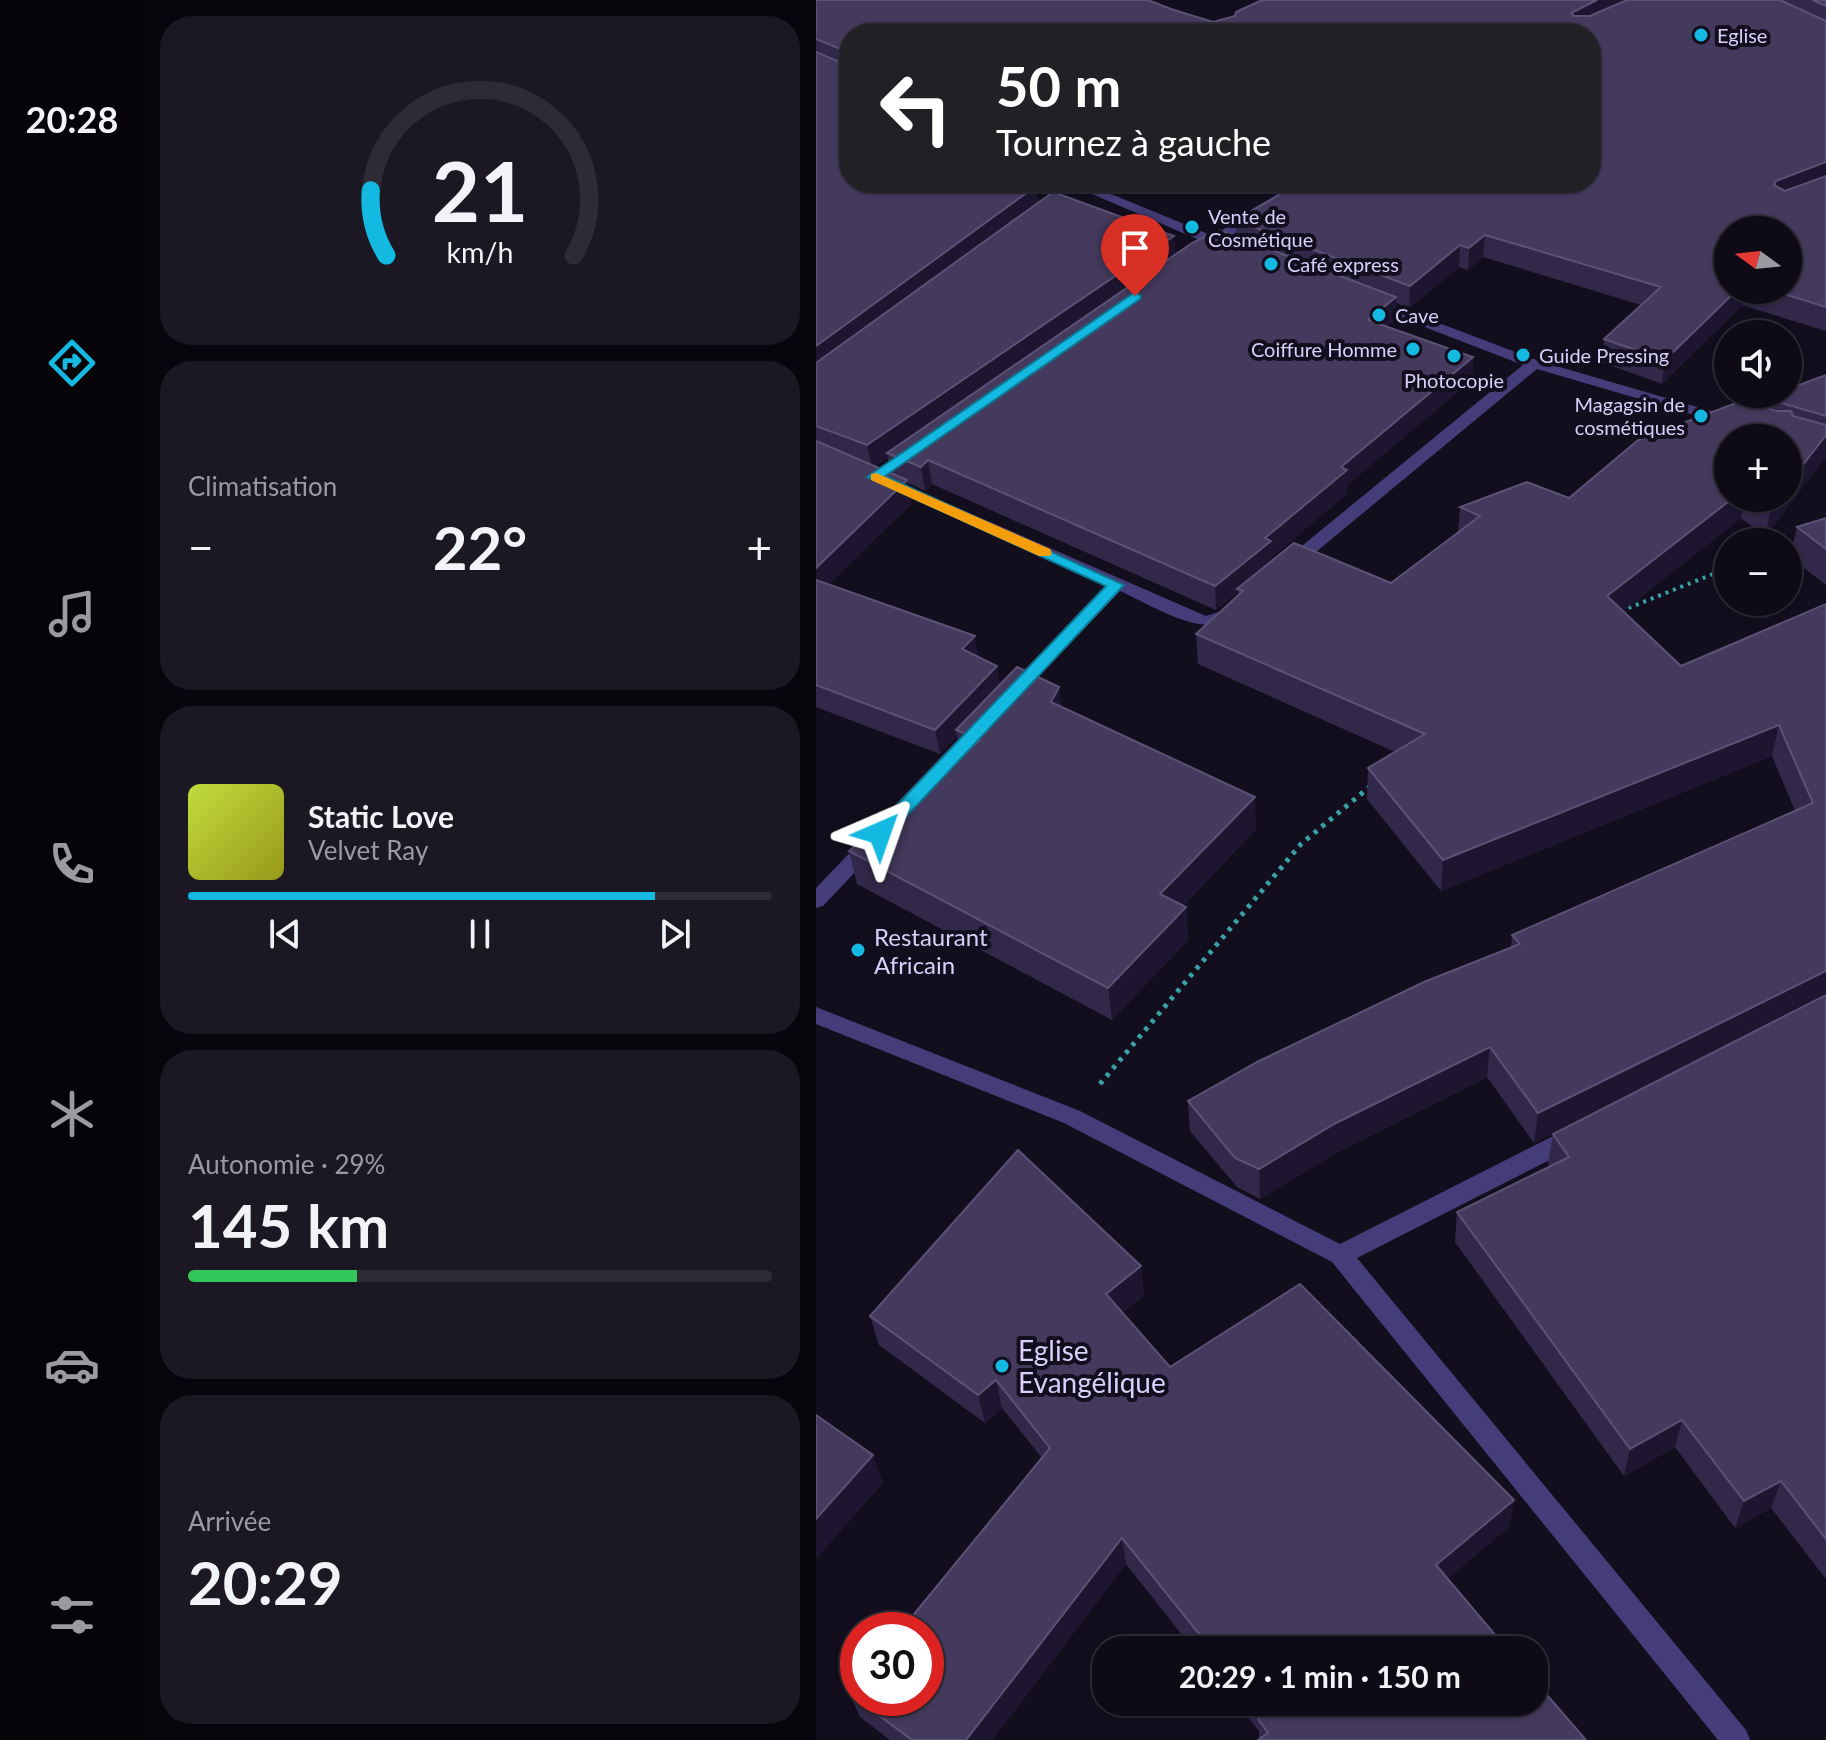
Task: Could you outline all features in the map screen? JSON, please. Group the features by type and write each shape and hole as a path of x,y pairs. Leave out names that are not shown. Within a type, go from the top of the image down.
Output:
{"street":[{"path":"1083,192 1242,253"},
{"path":"1187,260 1290,192"},
{"path":"1359,297 1534,364 1740,424"},
{"path":"1275,576 1534,364"},
{"path":"888,468 875,477 1203,621 1215,622 1238,607"},
{"path":"816,901 1116,585"},
{"path":"816,1015 1072,1117 1340,1255 1736,1740"},
{"path":"1340,1255 1590,1128"}],"path":[{"path":"1615,613 1714,574"},
{"path":"1072,1117 1301,844 1374,783"}],"building":[{"path":"816,0 1148,0 1213,22 1235,16 1236,12 1262,0 1597,0 1571,13 1574,16 1590,16 1627,0 1780,0 1826,21 1826,162 1776,181 1774,185 1785,191 1826,176 1826,307 1802,300 1802,216 1714,216 1714,304 1723,304 1665,360 1604,339 1661,287 1485,235 1469,248 1460,245 1410,286 1235,220 1284,192 1600,192 1600,24 840,24 840,49 816,39"},
{"path":"816,52 840,62 840,192 1028,192 816,346"},
{"path":"1053,192 1174,236 867,445 816,426 816,363"},
{"path":"1219,230 1396,297 1368,320 1473,357 1341,467 1347,470 1265,538 1271,541 1215,586 928,460 921,467 887,453 1192,243"},
{"path":"1826,375 1826,416 1798,408 1802,408 1802,384"},
{"path":"1723,408 1791,411 1793,416 1826,425 1826,435 1802,466 1802,424 1714,424 1715,512 1607,596 1681,666 1826,604 1826,971 1538,1113 1490,1047 1336,1123 1259,1169 1235,1158 1188,1101 1259,1061 1424,982 1520,944 1512,935 1813,803 1779,725 1443,860 1368,768 1425,734 1196,634 1243,591 1237,589 1294,543 1391,583 1480,516 1460,507 1527,482 1569,498 1638,440"},
{"path":"816,441 907,480 816,568"},
{"path":"1826,518 1826,549 1802,528 1797,527"},
{"path":"816,580 975,636 962,649 997,666 935,730 816,685"},
{"path":"1017,667 1059,687 1051,702 1255,797 1160,894 1186,907 1108,988 849,851 980,740 956,730"},
{"path":"1826,995 1826,1539 1781,1481 1744,1501 1682,1420 1630,1449 1457,1212 1569,1157 1553,1134"},
{"path":"1018,1150 1141,1266 1106,1294 1170,1367 1300,1284 1514,1500 1436,1565 1496,1636 1201,1636 1122,1538 966,1740 912,1740 880,1716 944,1716 944,1612 916,1612 1050,1448 996,1380 978,1395 870,1316"},
{"path":"816,1415 873,1455 816,1519"},
{"path":"1548,1696 1586,1740 1258,1740 1268,1733 1258,1719 1262,1716 1548,1716"}],"slow traffic":[{"path":"876,477 1045,553"}],"place":[{"name":"Eglise","path":"1701,35"},
{"name":"Vente de Cosmétique","path":"1192,227"},
{"name":"Café express","path":"1271,264"},
{"name":"Cave","path":"1379,315"},
{"name":"Coiffure Homme","path":"1413,349"},
{"name":"Guide Pressing","path":"1523,355"},
{"name":"Photocopie","path":"1454,356"},
{"name":"Magagsin de cosmétiques","path":"1701,416"},
{"name":"Restaurant Africain","path":"858,950"},
{"name":"Eglise Evangélique","path":"1002,1366"}],"route":[{"path":"880,833 1116,585 875,477 1135,296"}]}
